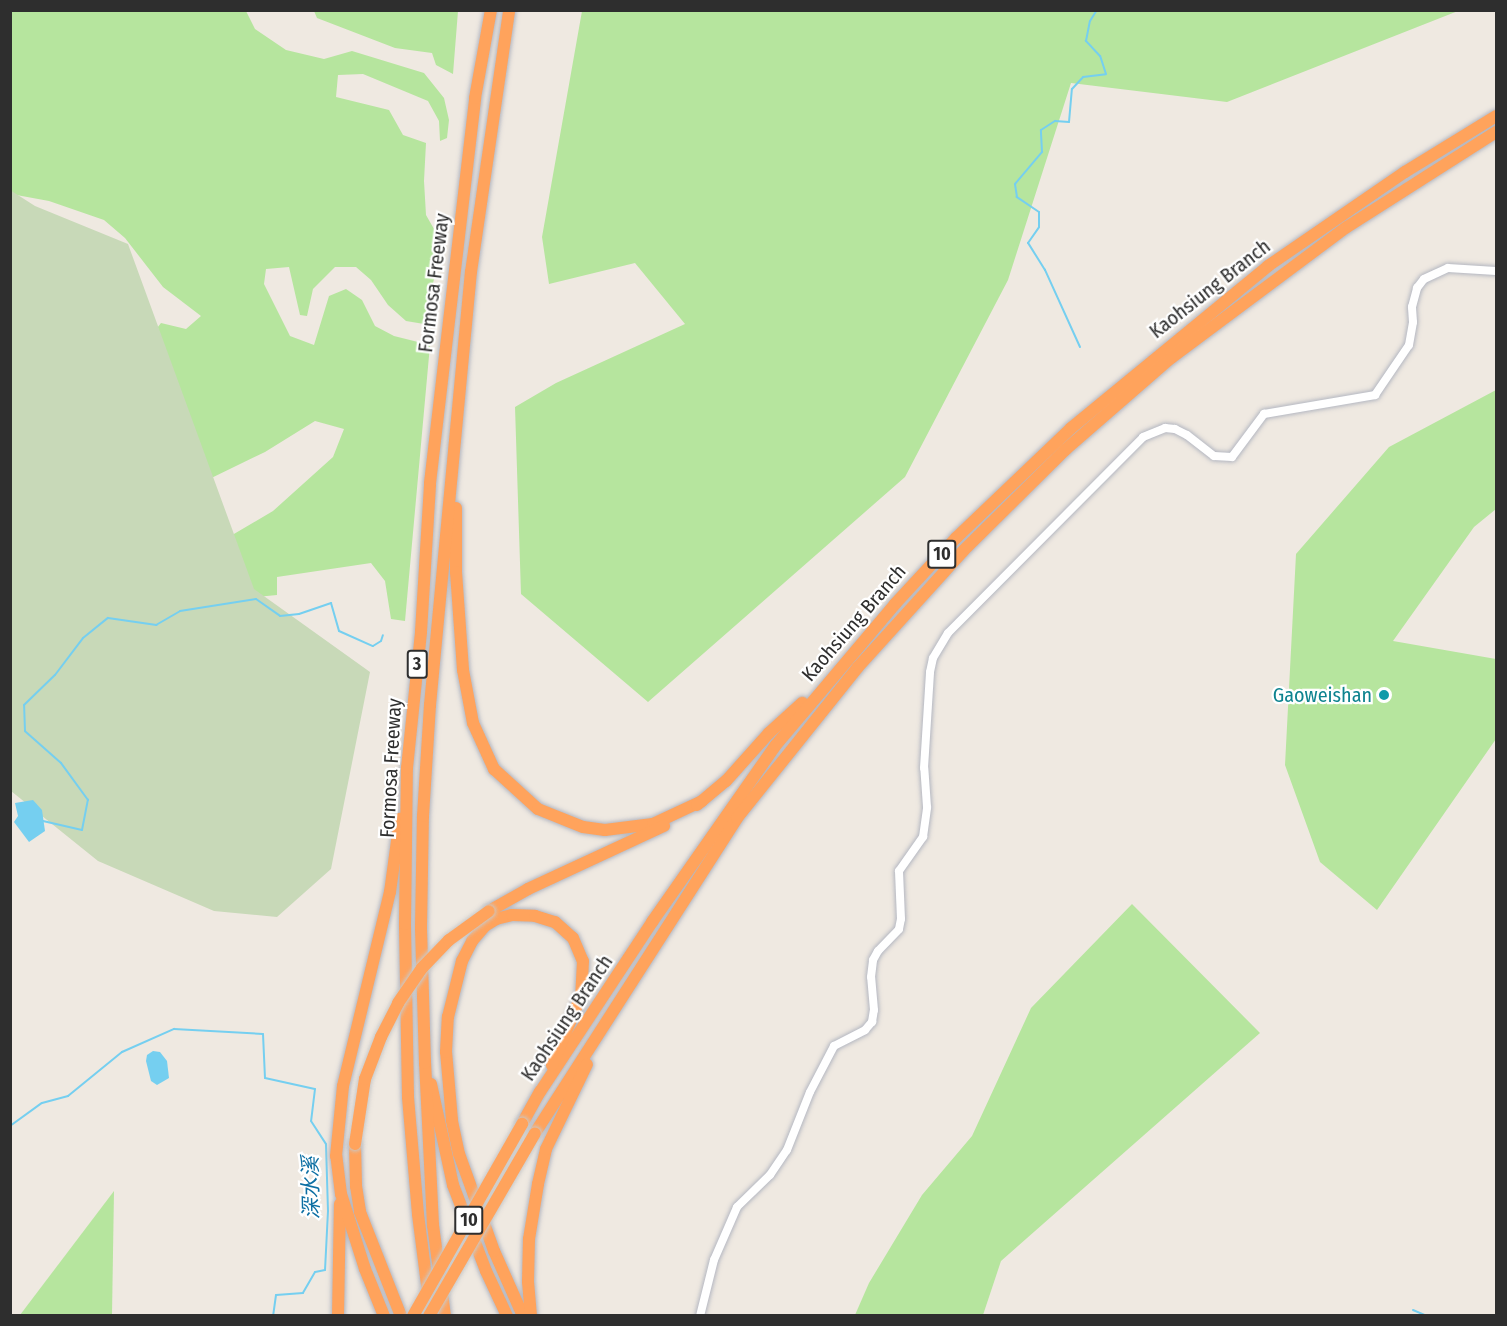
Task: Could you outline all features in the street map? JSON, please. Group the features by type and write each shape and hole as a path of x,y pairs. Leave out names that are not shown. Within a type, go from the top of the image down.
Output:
{"highway":[{"name":"Formosa Freeway","path":"430,1316 408,1097 405,924 407,768 420,632 430,483 475,98 491,13"},
{"name":"Formosa Freeway","path":"445,1316 433,1225 425,1063 422,927 423,816 430,705 471,272 509,13"},
{"name":"Kaohsiung Branch","path":"414,1316 540,1092 652,922 776,745 834,674 956,538 1071,428 1268,266 1405,172 1497,116"},
{"name":"Kaohsiung Branch","path":"430,1316 535,1133 737,818 858,667 963,551 1074,442 1171,358 1347,227 1497,132"},
{"path":"452,485 456,506 456,572 463,670 473,723 494,769 537,808 583,827 605,830 653,824 702,801"},
{"path":"401,1316 360,1212 356,1186 355,1144 365,1079 381,1037 398,1003 422,968 449,940 489,911 528,889 669,824 702,801 726,781 768,733 834,674"},
{"path":"338,1316 340,1194 336,1156 342,1095 390,892 407,768"},
{"path":"523,1316 494,1251 459,1154 452,1120 446,1052 448,1017 462,961 485,926 496,919 512,915 535,916 555,922 573,938 583,961 581,996 540,1092"},
{"path":"531,1316 528,1282 529,1239 546,1149 586,1065 612,1021 614,1007"},
{"path":"425,1063 453,1185 486,1271 507,1316"},
{"path":"340,1194 365,1269 384,1316"}],"street":[{"path":"700,1316 714,1260 737,1207 770,1175 787,1150 810,1092 834,1046 865,1030 872,1022 874,1010 871,977 873,960 898,929 901,919 899,871 914,851 924,830 927,807 924,768 930,672 933,658 948,633 1143,437 1165,428 1175,429 1214,456 1232,458 1263,414 1375,394 1409,345 1413,322 1412,307 1417,288 1424,279 1448,268 1497,271"}],"green space":[{"path":"582,10 1458,11 1227,102 1071,83 1008,280 905,477 648,702 521,594 515,407 556,383 685,324 635,263 549,284 542,237"},
{"path":"11,11 246,11 255,29 286,50 324,59 352,51 424,73 444,98 449,120 447,138 440,141 439,121 428,101 363,74 338,75 336,97 389,110 403,135 426,143 424,181 426,215 442,243 424,324 406,321 388,305 371,280 356,267 335,267 313,289 307,316 300,315 289,267 266,269 264,284 290,336 314,345 329,296 346,289 362,300 375,326 394,336 430,345 405,621 391,619 385,581 371,563 277,577 277,595 198,603 188,561 273,511 333,457 344,429 315,421 265,452 197,485 10,443 147,341 161,323 186,329 201,316 163,287 125,238 104,220 49,201 11,194"},
{"path":"314,11 458,11 453,74 436,65 432,53 395,48 317,18"},
{"path":"10,190 35,206 128,244 254,589 370,672 331,869 277,917 214,911 98,861 11,791"},
{"path":"1496,390 1496,509 1474,527 1393,641 1496,659 1496,739 1377,910 1320,862 1285,765 1296,554 1389,447"},
{"path":"1132,904 1260,1033 1001,1261 983,1315 855,1315 869,1283 922,1195 972,1136 1031,1008"},
{"path":"114,1191 112,1315 20,1315"}],"water":[{"path":"33,800 42,810 45,831 29,842 14,822 18,816 15,803"},
{"path":"153,1051 160,1052 167,1061 169,1078 157,1085 151,1081 146,1061 147,1055"}],"waterway":[{"path":"1080,347 1045,270 1028,243 1039,227 1039,212 1017,197 1015,184 1042,152 1041,130 1055,121 1069,122 1072,89 1083,77 1106,74 1100,56 1086,41 1090,21 1097,10"},
{"path":"43,821 82,830 88,800 61,763 25,731 24,705 55,675 83,638 108,618 156,625 180,611 256,599 280,616 299,614 331,603 339,631 373,646 381,641 383,635"},
{"name":"深水溪","path":"10,1126 42,1103 68,1096 122,1052 174,1029 263,1034 265,1078 315,1089 311,1121 326,1144 328,1211 325,1270 315,1272 303,1293 276,1295 273,1316"},
{"path":"1413,1310 1427,1316"}],"place":[{"name":"Gaoweishan","path":"1384,695"}]}
